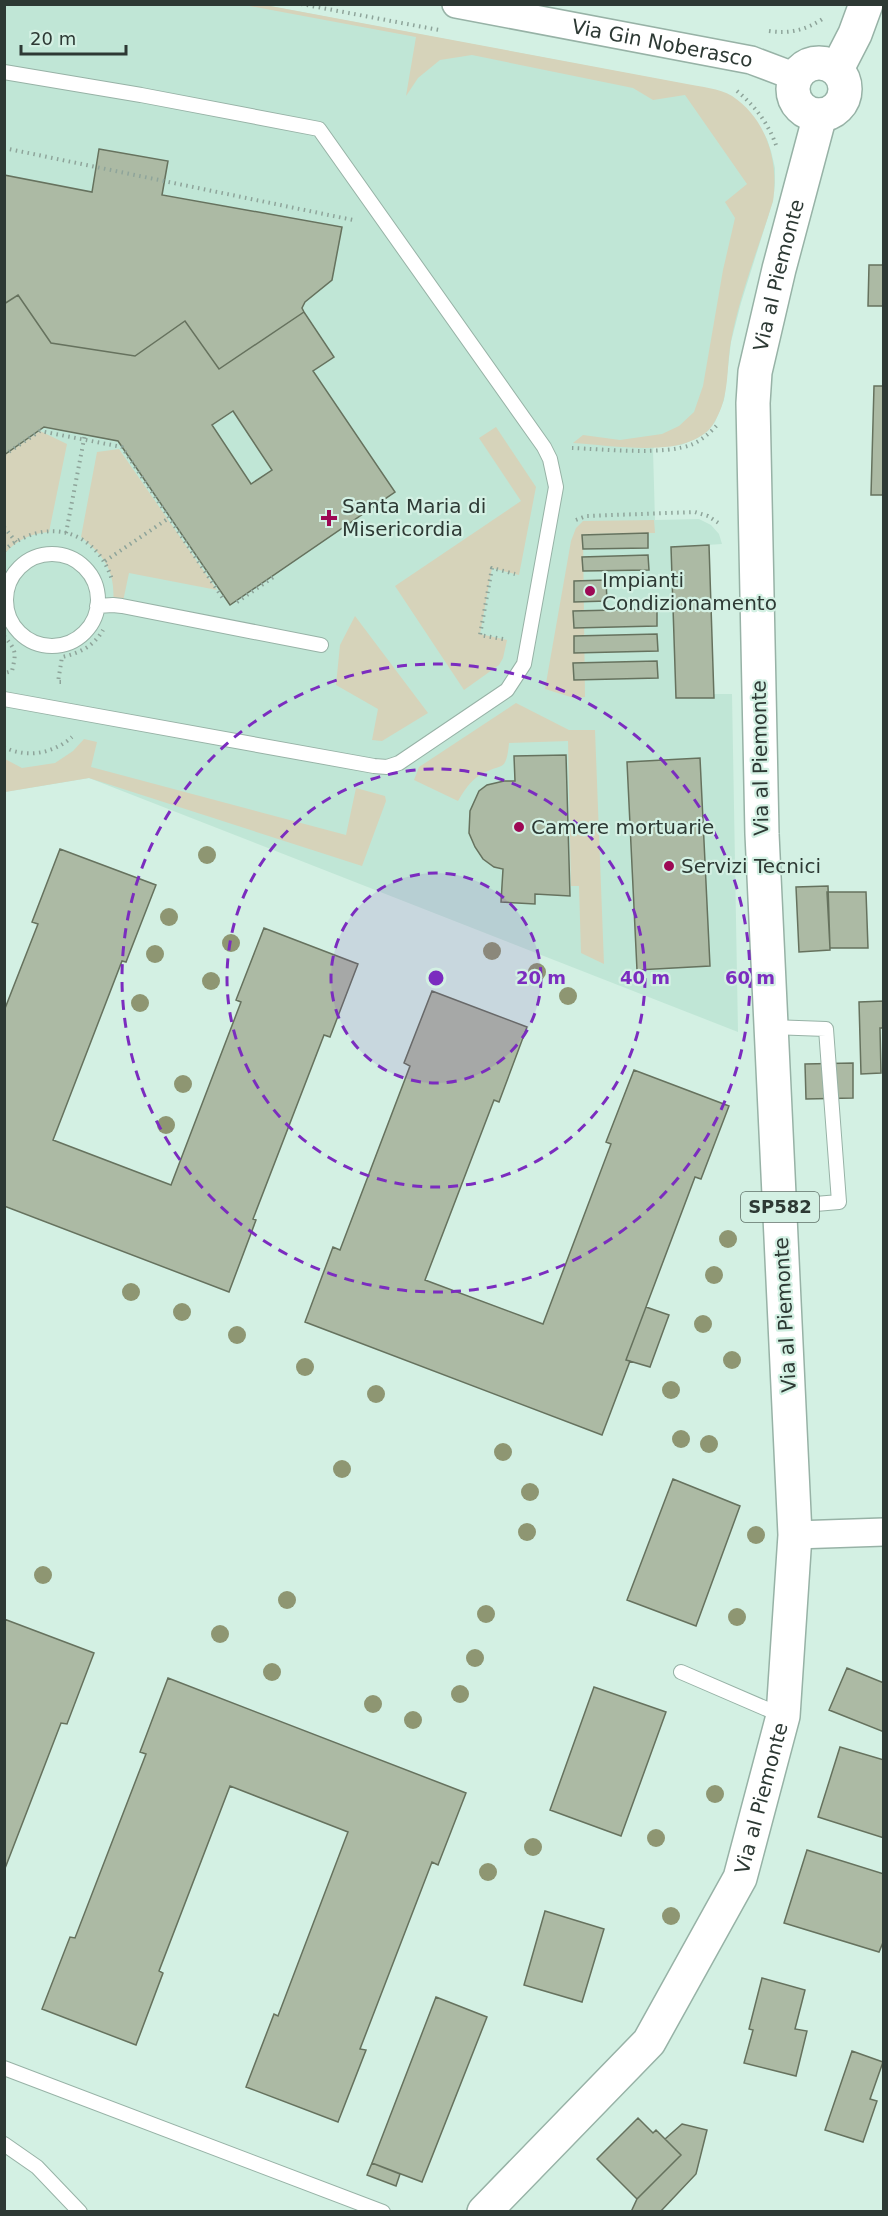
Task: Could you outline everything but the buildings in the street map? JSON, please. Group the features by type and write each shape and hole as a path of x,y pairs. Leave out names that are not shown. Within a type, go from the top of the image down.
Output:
{"main road":[{"path":"837,69 855,34 866,4"},
{"path":"809,64 828,64 837,69 843,76 845,94 841,103 835,110 820,115 811,114 803,109 795,99 793,91 796,77 809,64"},
{"name":"Via al Piemonte","path":"484,2211 649,2042 740,1878 783,1716 795,1535 762,834 754,519 754,382 779,269 820,115"}],"street":[{"name":"Via Gin Noberasco","path":"456,4 751,60 796,77"},
{"path":"795,1535 884,1532"}],"lane":[{"path":"4,72 319,129 544,447 550,459 556,487 525,664 507,690 399,763 387,767 374,766 4,699"},
{"path":"44,553 73,557 92,575 99,593 95,620 74,642 47,647 26,639 8,617 5,590 20,565 44,553"},
{"path":"97,606 113,605 321,645"},
{"path":"771,1027 826,1029 839,1202 780,1207"},
{"path":"681,1672 783,1716"},
{"path":"4,2068 383,2211"},
{"path":"4,2144 37,2167 80,2211"}],"path":[{"path":"300,4 444,32"},
{"path":"760,30 796,32 824,19 830,12"},
{"path":"730,88 747,99 758,111 777,149"},
{"path":"4,148 364,222"},
{"path":"564,444 570,448 671,450 693,444 710,433 723,414"},
{"path":"4,456 40,431 84,437 122,447 229,608 275,576"},
{"path":"66,533 84,437"},
{"path":"104,561 169,518"},
{"path":"4,527 15,542"},
{"path":"4,551 15,542 38,532 66,533 81,537 100,553 104,561 114,590 109,620 99,638 87,649 62,657 58,682 67,683"},
{"path":"507,640 480,635 492,568 519,575"},
{"path":"4,636 16,653 12,671 4,673"}],"shaded area":[{"name":"Santa Maria di Misericordia","path":"5,5 265,5 710,89 732,96 750,113 767,139 775,168 775,184 773,201 731,342 724,400 715,422 708,431 681,445 654,447 653,450 655,520 699,519 711,525 719,534 722,544 707,545 714,694 732,694 738,1032 89,778 5,792"},
{"path":"244,5 265,5 710,88 727,93 744,106 762,129 768,142 774,171 773,201 735,323 723,402 711,428 702,436 691,441 665,447 633,448 573,443 583,435 620,440 662,434 679,426 694,412 703,386 723,270 735,218 725,202 747,184 685,95 653,100 633,88 472,55 440,60 418,78 406,96 416,37"},
{"path":"496,427 536,487 519,575 492,568 480,634 507,640 503,658 499,665 464,690 395,586 521,501 479,438"},
{"path":"40,431 67,444 49,532 25,538 5,553 5,455"},
{"path":"119,449 217,590 129,573 122,606 113,605 111,574 97,551 81,537 97,452"},
{"path":"654,520 655,533 583,534 585,697 574,698 545,689 571,541 576,528 583,521"},
{"path":"355,616 428,713 382,741 372,740 378,709 336,685 340,645"},
{"path":"516,703 569,730 595,730 604,964 581,953 579,886 571,886 568,741 509,743 502,766 476,777 458,801 414,780 419,767"},
{"path":"84,739 97,742 91,767 346,835 356,788 385,796 386,801 362,866 89,778 5,792 5,759 22,768 55,763 73,751"}],"place":[{"name":"Santa Maria di Misericordia","path":"329,518"},
{"name":"Impianti Condizionamento","path":"590,591"},
{"name":"Camere mortuarie","path":"519,827"},
{"name":"Servizi Tecnici","path":"669,866"}]}
